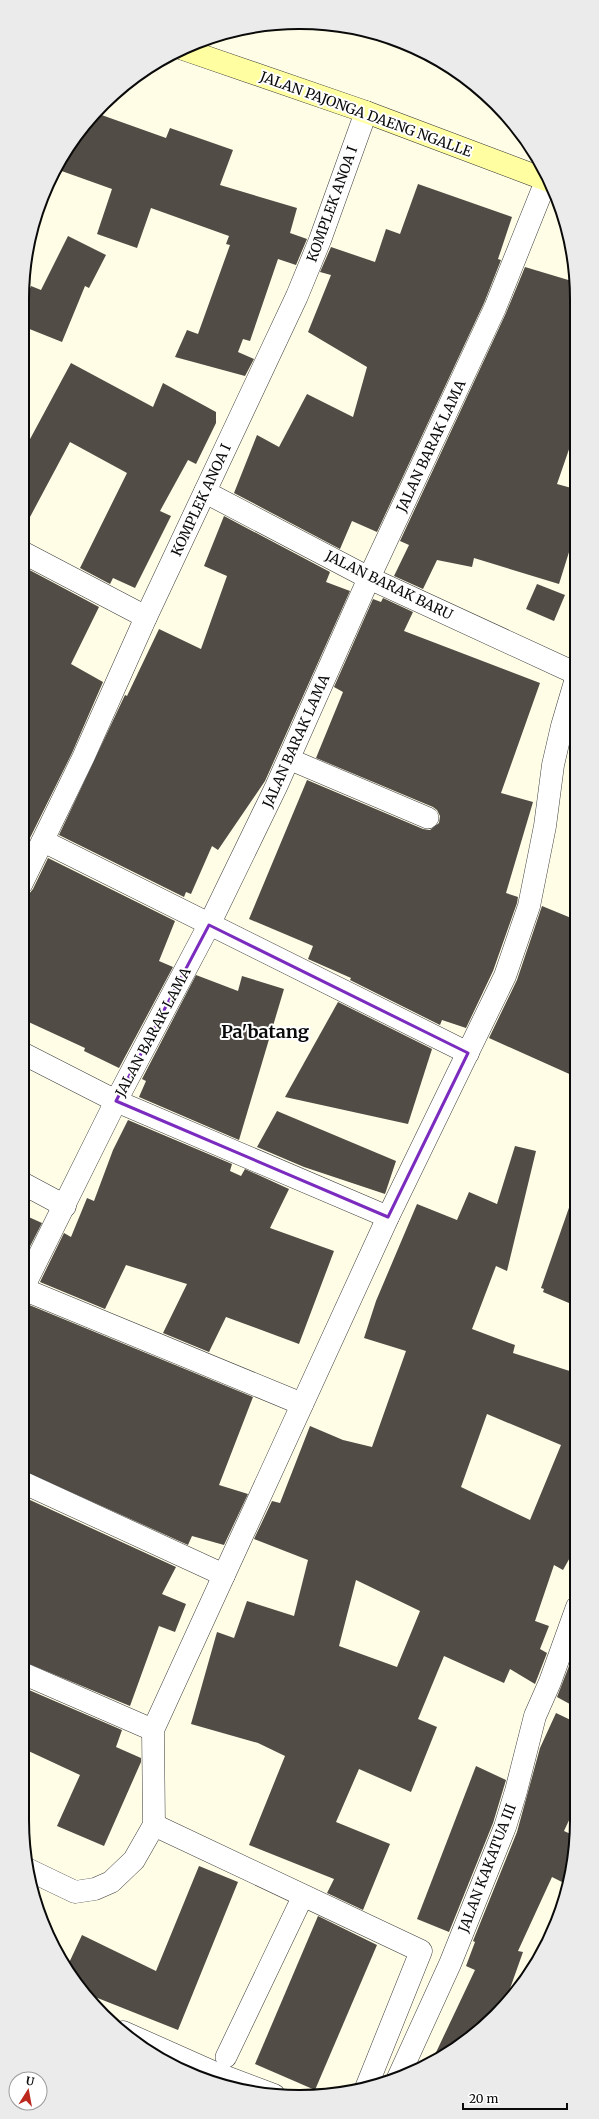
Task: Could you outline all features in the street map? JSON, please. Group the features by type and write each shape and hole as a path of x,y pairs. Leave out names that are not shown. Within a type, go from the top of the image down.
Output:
{"main road":[{"name":"JALAN PAJONGA DAENG NGALLE","path":"192,52 366,112 541,179"}],"street":[{"name":"KOMPLEK ANOA I","path":"29,869 83,758 146,617 297,296 320,240 366,112"},
{"name":"JALAN BARAK LAMA","path":"29,1275 116,1102 210,925 289,758 369,578 495,308 545,186"},
{"name":"JALAN BARAK BARU","path":"205,492 369,578 570,671"},
{"path":"29,556 146,617"},
{"path":"34,1872 75,1892 95,1889 111,1882 134,1860 154,1825 153,1730 388,1217 505,976 529,906 545,826 553,765 570,699"},
{"path":"43,841 468,1054"},
{"path":"29,1057 116,1102 388,1217"},
{"path":"29,1187 65,1206"},
{"path":"29,1292 302,1404"},
{"path":"29,1485 224,1574"},
{"name":"JALAN KAKATUA III","path":"402,2069 450,1964 505,1827 516,1792 535,1716 550,1682 570,1626"},
{"path":"29,1676 153,1730"},
{"path":"154,1825 422,1951 369,2081"},
{"path":"165,2054 247,2085"}],"lane":[{"path":"289,758 428,818"},
{"path":"226,2057 303,1896"}],"highlighted area":[{"path":"209,925 468,1053 388,1217 116,1101"}],"building":[{"path":"102,115 166,138 170,128 233,150 220,185 297,208 290,233 307,239 296,265 278,259 250,341 243,339 238,352 254,359 245,376 175,357 187,330 198,334 230,245 226,244 229,236 151,208 137,248 97,234 112,189 62,171 85,135"},
{"path":"418,184 512,217 498,259 501,260 484,303 377,532 352,521 340,549 234,493 257,435 279,447 307,394 353,417 367,367 308,332 331,275 320,272 331,247 375,262 386,229 400,234"},
{"path":"68,236 106,255 89,288 85,286 62,342 29,329 30,289 31,286 41,290"},
{"path":"525,267 569,280 570,446 557,484 570,488 570,549 559,584 474,558 472,567 437,560 423,589 394,576 409,545 400,541 506,313"},
{"path":"71,363 153,407 163,383 216,412 216,423 196,464 188,460 160,511 171,516 135,588 113,578 110,584 80,568 127,473 70,442 29,519 29,441"},
{"path":"224,516 330,572 326,582 350,591 265,781 218,850 212,846 191,894 186,892 184,897 59,835 125,695 127,696 159,629 201,649 227,576 204,566"},
{"path":"29,570 99,607 71,664 103,682 72,753 29,840"},
{"path":"537,584 565,595 554,621 526,609"},
{"path":"383,598 413,612 404,631 540,683 501,793 533,802 506,893 518,897 517,903 493,971 466,1028 442,1020 440,1025 350,980 351,978 308,959 313,946 249,919 307,780 423,829 430,830 439,823 440,816 437,810 433,807 316,758 343,692 334,687 373,599 381,602"},
{"path":"48,858 175,921 159,961 173,967 119,1068 84,1051 85,1048 29,1022 29,894 33,889"},
{"path":"542,906 570,918 570,1074 489,1038 517,980"},
{"path":"196,975 238,991 242,976 284,989 239,1140 139,1097 146,1081 142,1079"},
{"path":"338,1002 432,1049 408,1124 285,1097"},
{"path":"277,1111 396,1161 385,1194 304,1167 257,1147"},
{"path":"128,1120 232,1164 230,1171 241,1176 245,1169 289,1189 270,1228 334,1251 299,1344 226,1317 209,1352 163,1333 187,1284 126,1265 105,1309 40,1282 64,1233 71,1237 87,1198 94,1201 113,1150"},
{"path":"515,1146 536,1151 507,1271 496,1266 472,1329 515,1345 513,1353 570,1371 570,1558 563,1570 554,1565 535,1621 549,1626 540,1649 547,1653 535,1684 510,1669 504,1683 444,1656 418,1719 437,1727 411,1792 359,1769 336,1822 390,1844 363,1910 327,1893 334,1879 249,1845 285,1756 258,1743 191,1724 217,1632 234,1638 247,1601 294,1616 308,1560 254,1539 272,1501 280,1503 310,1426 343,1440 372,1447 406,1351 364,1338 376,1301 417,1204 457,1220 469,1192 497,1204","holes":["487,1414 561,1445 530,1520 461,1487","356,1580 420,1611 397,1667 339,1646"]},
{"path":"570,1205 570,1303 543,1292 544,1289 541,1288"},
{"path":"29,1217 42,1223 29,1248"},
{"path":"29,1305 253,1397 219,1485 248,1494 224,1545 192,1536 188,1545 29,1473"},
{"path":"30,1500 176,1567 162,1594 186,1604 175,1632 159,1626 130,1706 29,1664"},
{"path":"569,1666 570,1704 557,1697"},
{"path":"29,1690 122,1730 116,1747 141,1758 141,1762 104,1846 57,1826 80,1775 29,1751"},
{"path":"556,1713 570,1720 570,1818 564,1831 569,1833 568,1855 563,1882 552,1877 518,1951 523,1952 510,1989 491,2011 478,2023 435,2054 475,1970 466,1966 475,1942 473,1941 517,1832 540,1748"},
{"path":"476,1766 506,1780 493,1823 449,1932 417,1919"},
{"path":"199,1866 238,1882 178,2030 95,1997 70,1962 82,1935 156,1971"},
{"path":"318,1916 377,1945 315,2089 255,2064"}],"district":[{"name":"Pa'batang","path":"265,1032"}]}
